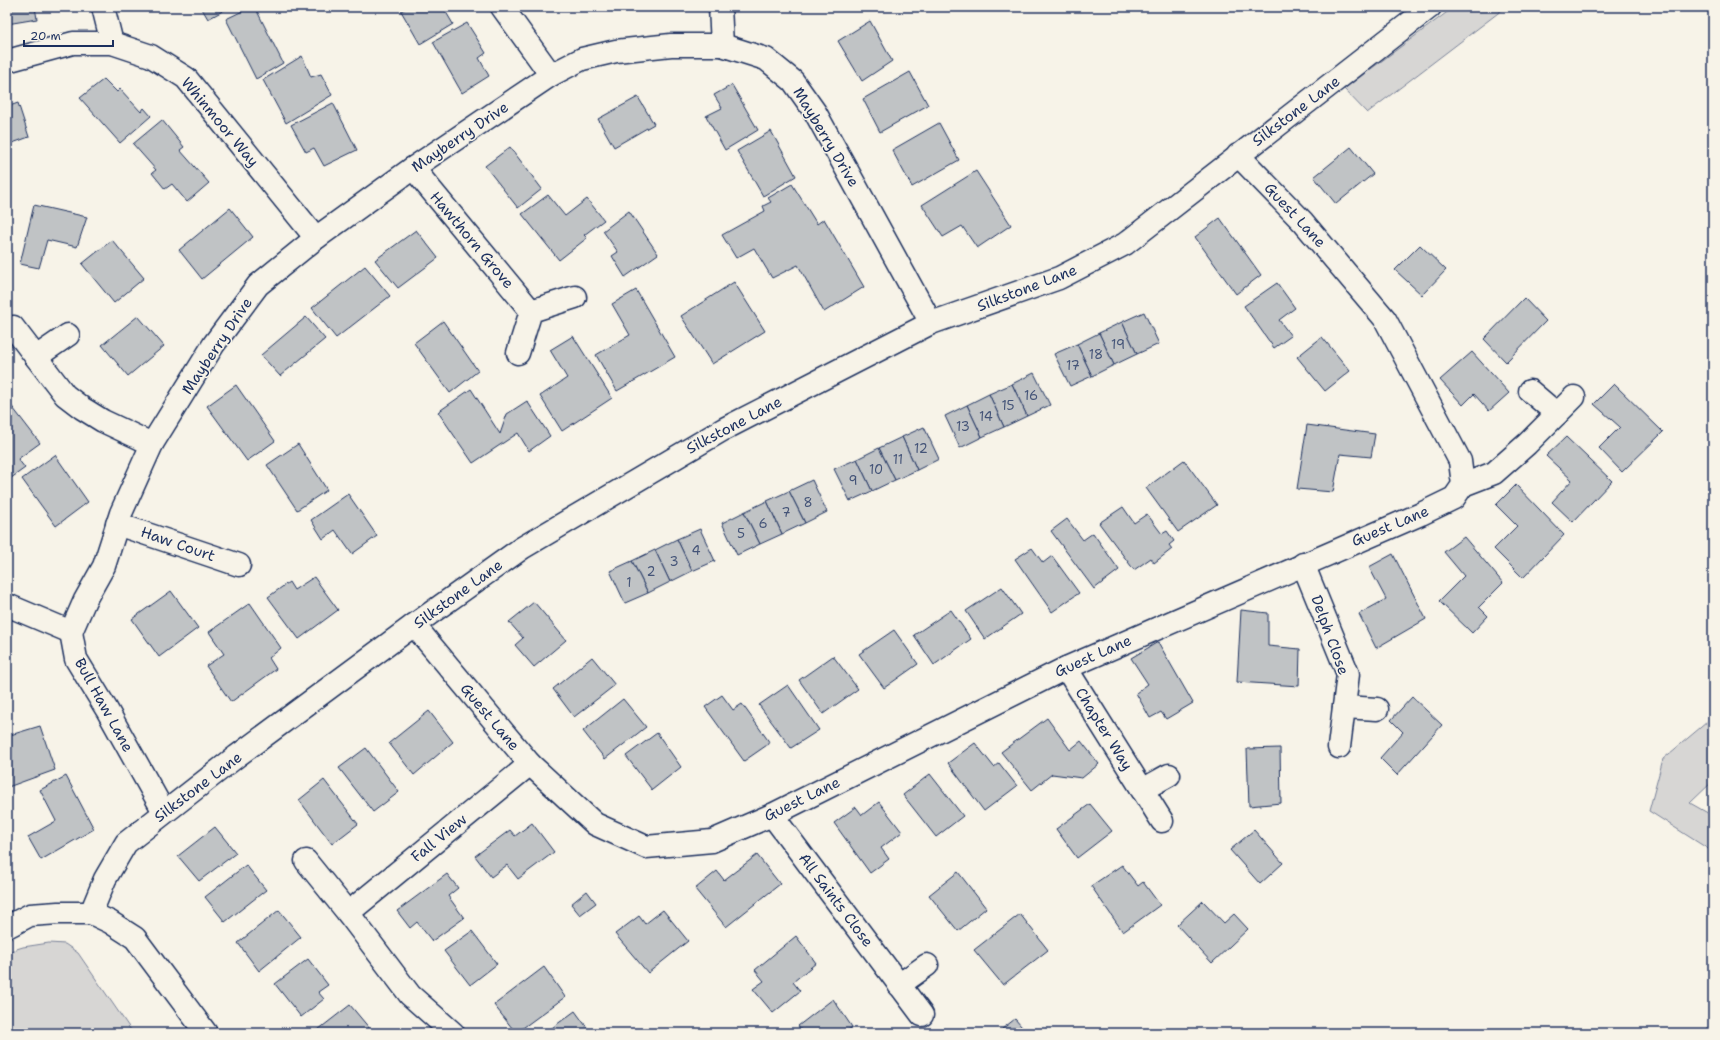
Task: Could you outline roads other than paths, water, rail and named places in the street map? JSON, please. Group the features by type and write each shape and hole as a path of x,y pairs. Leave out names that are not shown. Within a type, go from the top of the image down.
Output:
{"street":[{"path":"103,7 112,44"},
{"path":"502,7 551,75"},
{"path":"720,7 722,45"},
{"name":"Silkstone Lane","path":"92,913 105,879 126,843 164,812 414,625 522,548 717,433 931,323 1059,278 1125,244 1430,7"},
{"name":"Whinmoor Way","path":"7,62 73,43 112,44 151,56 186,78 316,238"},
{"name":"Mayberry Drive","path":"71,632 85,600 104,566 117,524 152,444 214,344 258,285 316,238 413,168 551,75 582,59 616,51 671,45 722,45 766,59 793,81 815,112 931,323"},
{"name":"Guest Lane","path":"414,625 530,764 595,824 646,847 712,841 772,815 1066,668 1421,514 1454,498 1463,485 1460,460 1384,319 1303,222 1238,155"},
{"name":"Hawthorn Grove","path":"413,168 531,311"},
{"path":"518,353 531,311 575,297"},
{"path":"13,327 65,395 103,421 152,444"},
{"path":"36,357 68,335"},
{"path":"1530,391 1557,414"},
{"path":"1463,485 1494,473 1527,444 1574,397"},
{"name":"Haw Court","path":"117,524 239,565"},
{"name":"Delph Close","path":"1303,564 1348,674 1339,747"},
{"path":"9,606 71,632"},
{"name":"Bull Haw Lane","path":"71,632 76,659 107,710 164,812"},
{"name":"Chapter Way","path":"1066,668 1162,821"},
{"path":"1344,707 1377,709"},
{"name":"Fall View","path":"348,913 530,764"},
{"path":"1142,790 1169,775"},
{"name":"All Saints Close","path":"772,815 922,1015"},
{"path":"306,860 410,995 454,1033"},
{"path":"7,927 30,915 58,913 92,913 110,922 135,938 206,1033"},
{"path":"899,985 927,964"}]}
